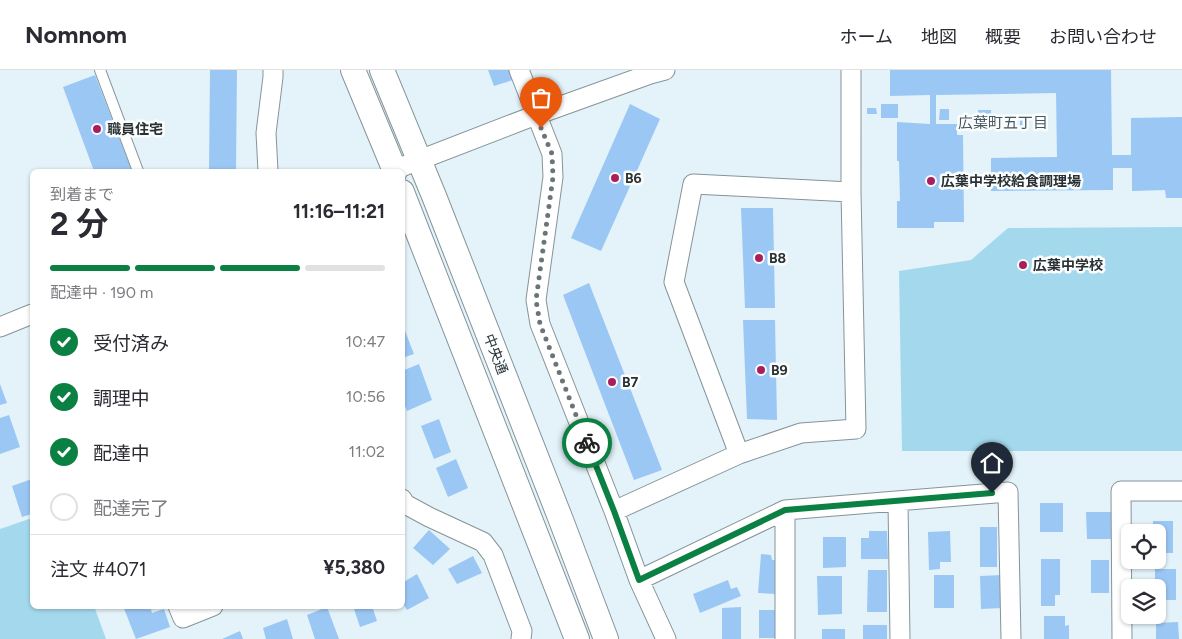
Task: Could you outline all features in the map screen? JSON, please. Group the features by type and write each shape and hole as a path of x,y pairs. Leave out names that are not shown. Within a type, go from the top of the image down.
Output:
{"street":[{"path":"268,169 266,133 273,70"},
{"path":"353,70 392,169"},
{"name":"中央通","path":"382,70 420,159 606,639"},
{"path":"519,70 552,154 553,177 536,300 540,324 614,511 639,580 666,639"},
{"path":"398,169 536,115 665,70"},
{"path":"614,511 739,454 801,433 856,429 851,70"},
{"path":"739,454 674,282 693,184 852,192"},
{"name":"中央通","path":"405,200 577,639"},
{"path":"0,327 30,315"},
{"path":"1122,639 1121,491 1182,491"},
{"path":"639,580 785,510 1008,492 1011,639"},
{"path":"898,501 900,639"},
{"path":"405,504 483,542 493,555 522,631 521,639"},
{"path":"784,639 785,510"},
{"path":"179,609 183,618 206,609"}],"lane":[{"path":"100,70 137,169"}],"shaded area":[{"path":"1182,227 1182,451 902,451 899,271 971,260 1008,228"},
{"path":"30,519 30,609 95,609 106,639 0,639 0,529"}],"building":[{"path":"210,70 237,70 236,169 209,169"},
{"path":"488,70 509,70 513,80 494,86"},
{"path":"890,70 1111,70 1112,155 1131,155 1131,118 1182,117 1182,198 1166,198 1165,190 1132,191 1132,168 1113,168 1113,190 991,191 991,158 1057,157 1056,93 936,95 936,124 957,124 957,135 963,135 964,222 934,222 934,228 897,228 897,201 900,201 897,122 930,124 930,95 890,96"},
{"name":"職員住宅","path":"95,75 131,169 93,169 63,87"},
{"name":"B6","path":"630,104 660,119 601,251 571,238"},
{"path":"881,104 898,104 898,118 881,118"},
{"path":"867,108 876,108 877,114 867,114"},
{"path":"940,109 949,109 949,120 939,120"},
{"path":"978,110 991,110 991,118 978,118"},
{"path":"1020,119 1025,119 1025,127 1020,127"},
{"name":"B8","path":"741,208 773,208 775,308 745,308"},
{"name":"B7","path":"589,283 662,470 634,480 563,295"},
{"name":"B9","path":"743,320 775,320 777,420 747,419"},
{"path":"405,331 414,354 405,357"},
{"path":"419,364 432,400 407,411 405,406 405,370"},
{"path":"0,384 7,403 0,405"},
{"path":"9,415 20,447 0,454 0,418"},
{"path":"439,419 451,452 434,459 421,426"},
{"path":"456,459 468,488 448,497 436,468"},
{"path":"30,480 30,515 22,517 12,486"},
{"path":"1040,503 1063,503 1063,532 1040,532"},
{"path":"1086,512 1112,512 1112,539 1087,539"},
{"path":"1153,521 1173,521 1173,553 1166,553 1166,524 1153,524"},
{"path":"980,527 997,527 997,567 980,567"},
{"path":"429,530 450,549 433,565 413,548"},
{"path":"869,531 887,531 888,559 861,559 861,538 869,538"},
{"path":"950,531 951,562 940,562 940,569 929,570 928,532"},
{"path":"823,537 846,537 846,567 823,568"},
{"path":"761,554 771,555 772,560 778,560 776,594 758,593"},
{"path":"473,556 482,573 457,584 448,569"},
{"path":"1041,559 1060,559 1060,595 1055,595 1055,606 1041,606"},
{"path":"1091,560 1109,560 1109,593 1091,593"},
{"path":"1155,569 1176,569 1176,600 1166,600 1166,579 1155,579"},
{"path":"868,570 887,570 887,612 867,612"},
{"path":"417,574 429,598 407,610 405,607 405,581"},
{"path":"934,575 954,575 954,608 934,608"},
{"path":"1002,575 1002,608 981,609 980,576"},
{"path":"817,576 842,576 842,614 818,615"},
{"path":"728,580 731,589 737,587 741,596 700,613 693,594"},
{"path":"741,607 741,639 722,639 722,608"},
{"path":"124,609 151,609 152,613 164,609 170,627 136,639"},
{"path":"322,609 328,609 339,639 315,639 307,615"},
{"path":"354,609 373,609 377,621 360,627"},
{"path":"759,610 780,610 780,638 759,638"},
{"path":"1044,616 1065,616 1065,626 1069,625 1069,639 1044,639"},
{"path":"287,619 293,639 266,639 263,628"},
{"path":"1178,622 1179,639 1156,639 1156,624"},
{"path":"863,625 887,625 887,639 863,639"},
{"path":"822,629 845,629 845,639 822,639"},
{"path":"240,631 243,639 222,639"}],"way so far":[{"path":"541,128 552,154 553,177 536,300 540,324 587,443"}],"place":[{"name":"職員住宅","path":"97,129"},
{"name":"B6","path":"615,178"},
{"name":"広葉中学校給食調理場","path":"931,181"},
{"name":"B8","path":"759,258"},
{"name":"広葉中学校","path":"1023,265"},
{"name":"B9","path":"761,370"},
{"name":"B7","path":"612,382"}],"district":[{"name":"広葉町五丁目","path":"1003,123"}],"route":[{"path":"587,443 639,580 785,510 992,493"}]}
